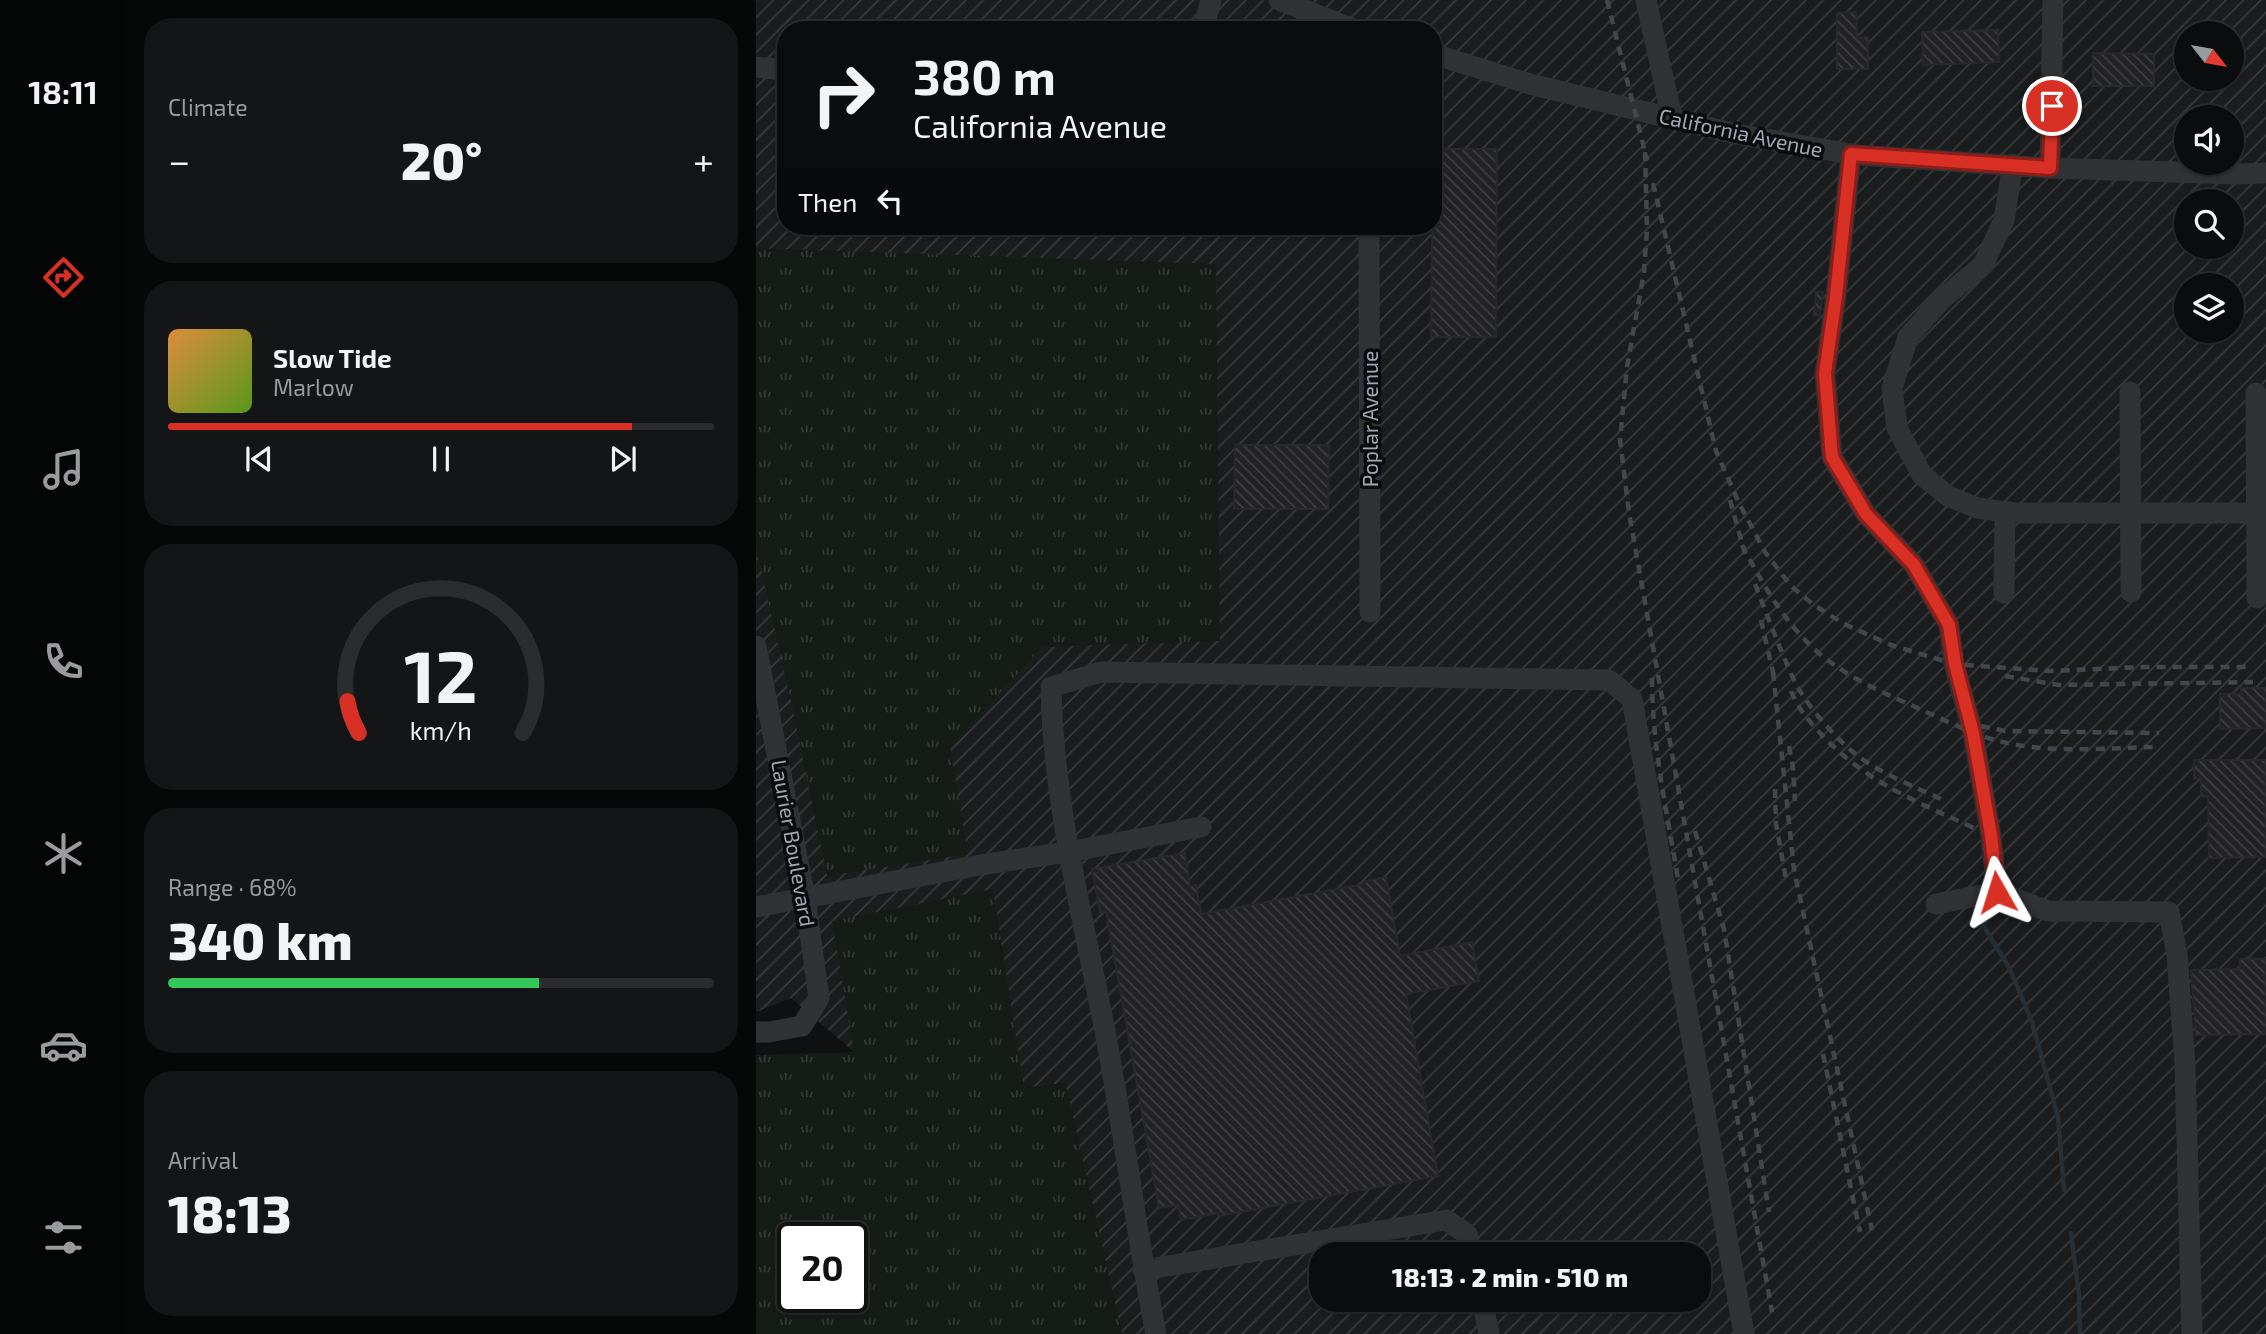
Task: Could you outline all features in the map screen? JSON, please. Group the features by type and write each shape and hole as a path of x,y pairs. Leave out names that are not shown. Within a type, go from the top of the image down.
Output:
{"street":[{"path":"1206,21 1212,0"},
{"path":"1279,0 1333,21"},
{"path":"1646,0 1672,118"},
{"path":"2050,168 2053,0"},
{"name":"California Avenue","path":"1442,57 1530,84 1736,134 1851,154 2050,168 2266,173"},
{"path":"756,68 777,69"},
{"path":"1851,154 1825,373 1832,457 1866,514 1914,565 1949,625 1955,664 1973,733 1991,835 1997,892"},
{"path":"2013,164 2004,220 1983,265 1941,299 1908,337 1892,388 1897,428 1923,475 1948,496 1977,508 2005,512 2256,513"},
{"name":"Poplar Avenue","path":"1369,235 1370,612"},
{"path":"2130,392 2131,592"},
{"path":"2256,393 2257,598"},
{"path":"2004,593 2005,512"},
{"name":"Laurier Boulevard","path":"756,646 805,898 819,999 802,1026 756,1032"},
{"path":"1156,1334 1143,1270 1107,1042 1068,852 1052,731 1051,687 1101,672 1609,680 1632,699 1744,1334"},
{"path":"756,907 1202,827"},
{"path":"1936,904 1997,892 2048,911 2169,912 2177,954 2185,1064 2192,1334"},
{"path":"1313,1242 1446,1220 1467,1234 1469,1242"},
{"path":"1143,1270 1309,1243"},
{"path":"1484,1312 1489,1334"}],"shaded area":[{"path":"756,0 2266,0 2266,1334 1122,1334 1065,1083 1024,1088 854,1052 791,998 756,1012"}],"green space":[{"path":"756,248 1216,264 1220,641 1042,647 950,747 968,854 827,876 756,548"},
{"path":"993,889 1024,1088 1065,1083 1122,1334 756,1334 756,1055 854,1052 832,921"}],"building":[{"path":"1856,12 1857,38 1868,37 1868,69 1837,69 1837,13"},
{"path":"1998,30 1999,62 1923,65 1922,32"},
{"path":"2093,53 2154,54 2154,86 2093,86"},
{"path":"1442,149 1497,149 1496,337 1431,337 1432,235 1442,235"},
{"path":"1816,292 1823,292 1820,316 1814,316"},
{"path":"1235,445 1329,445 1328,509 1234,509"},
{"path":"2241,688 2266,688 2266,728 2220,729 2220,694 2241,694"},
{"path":"2194,760 2266,760 2266,857 2209,858 2208,796 2201,796 2201,778 2194,779"},
{"path":"1185,853 1190,886 1196,885 1201,914 1365,884 1365,881 1386,877 1400,956 1472,942 1479,981 1406,994 1438,1176 1218,1216 1218,1213 1181,1220 1178,1205 1159,1208 1106,911 1100,912 1092,869"},
{"path":"2240,959 2266,959 2266,1034 2196,1035 2191,970 2240,969"}],"waterway":[{"path":"1988,920 1983,925 2010,969 2032,1022 2058,1117 2064,1190"},
{"path":"2071,1233 2079,1295 2080,1334"}],"railway":[{"path":"1607,0 1647,160"},
{"path":"1645,152 1647,229 1644,272 1627,367 1620,440 1629,513 1772,1312"},
{"path":"1653,183 1716,451 1765,552 1791,586 1814,605 1844,624 1891,645 1954,664 2049,671 2145,667 2252,667"},
{"path":"1730,500 1745,554"},
{"path":"1742,545 1772,598 1800,635 1823,657 1878,690 1966,730 2012,744 2066,749 2156,747"},
{"path":"1755,584 1793,678 1828,727 1853,752 1874,767 1947,802"},
{"path":"1761,620 1775,681"},
{"path":"1773,672 1794,870 1872,1230"},
{"path":"2005,676 2059,685 2253,682"},
{"path":"1652,678 1657,754 1678,879"},
{"path":"1791,691 1800,709 1813,725 1856,766 1893,789 1974,828"},
{"path":"1981,726 2005,731 2159,733"},
{"path":"1789,746 1795,801"},
{"path":"1775,789 1776,824 1786,879"},
{"path":"1695,831 1724,929 1769,1212"},
{"path":"1823,1054 1860,1232"}],"route":[{"path":"1997,892 1991,835 1973,733 1955,664 1949,625 1914,565 1866,514 1832,457 1825,373 1851,154 2050,168 2052,106"}]}
